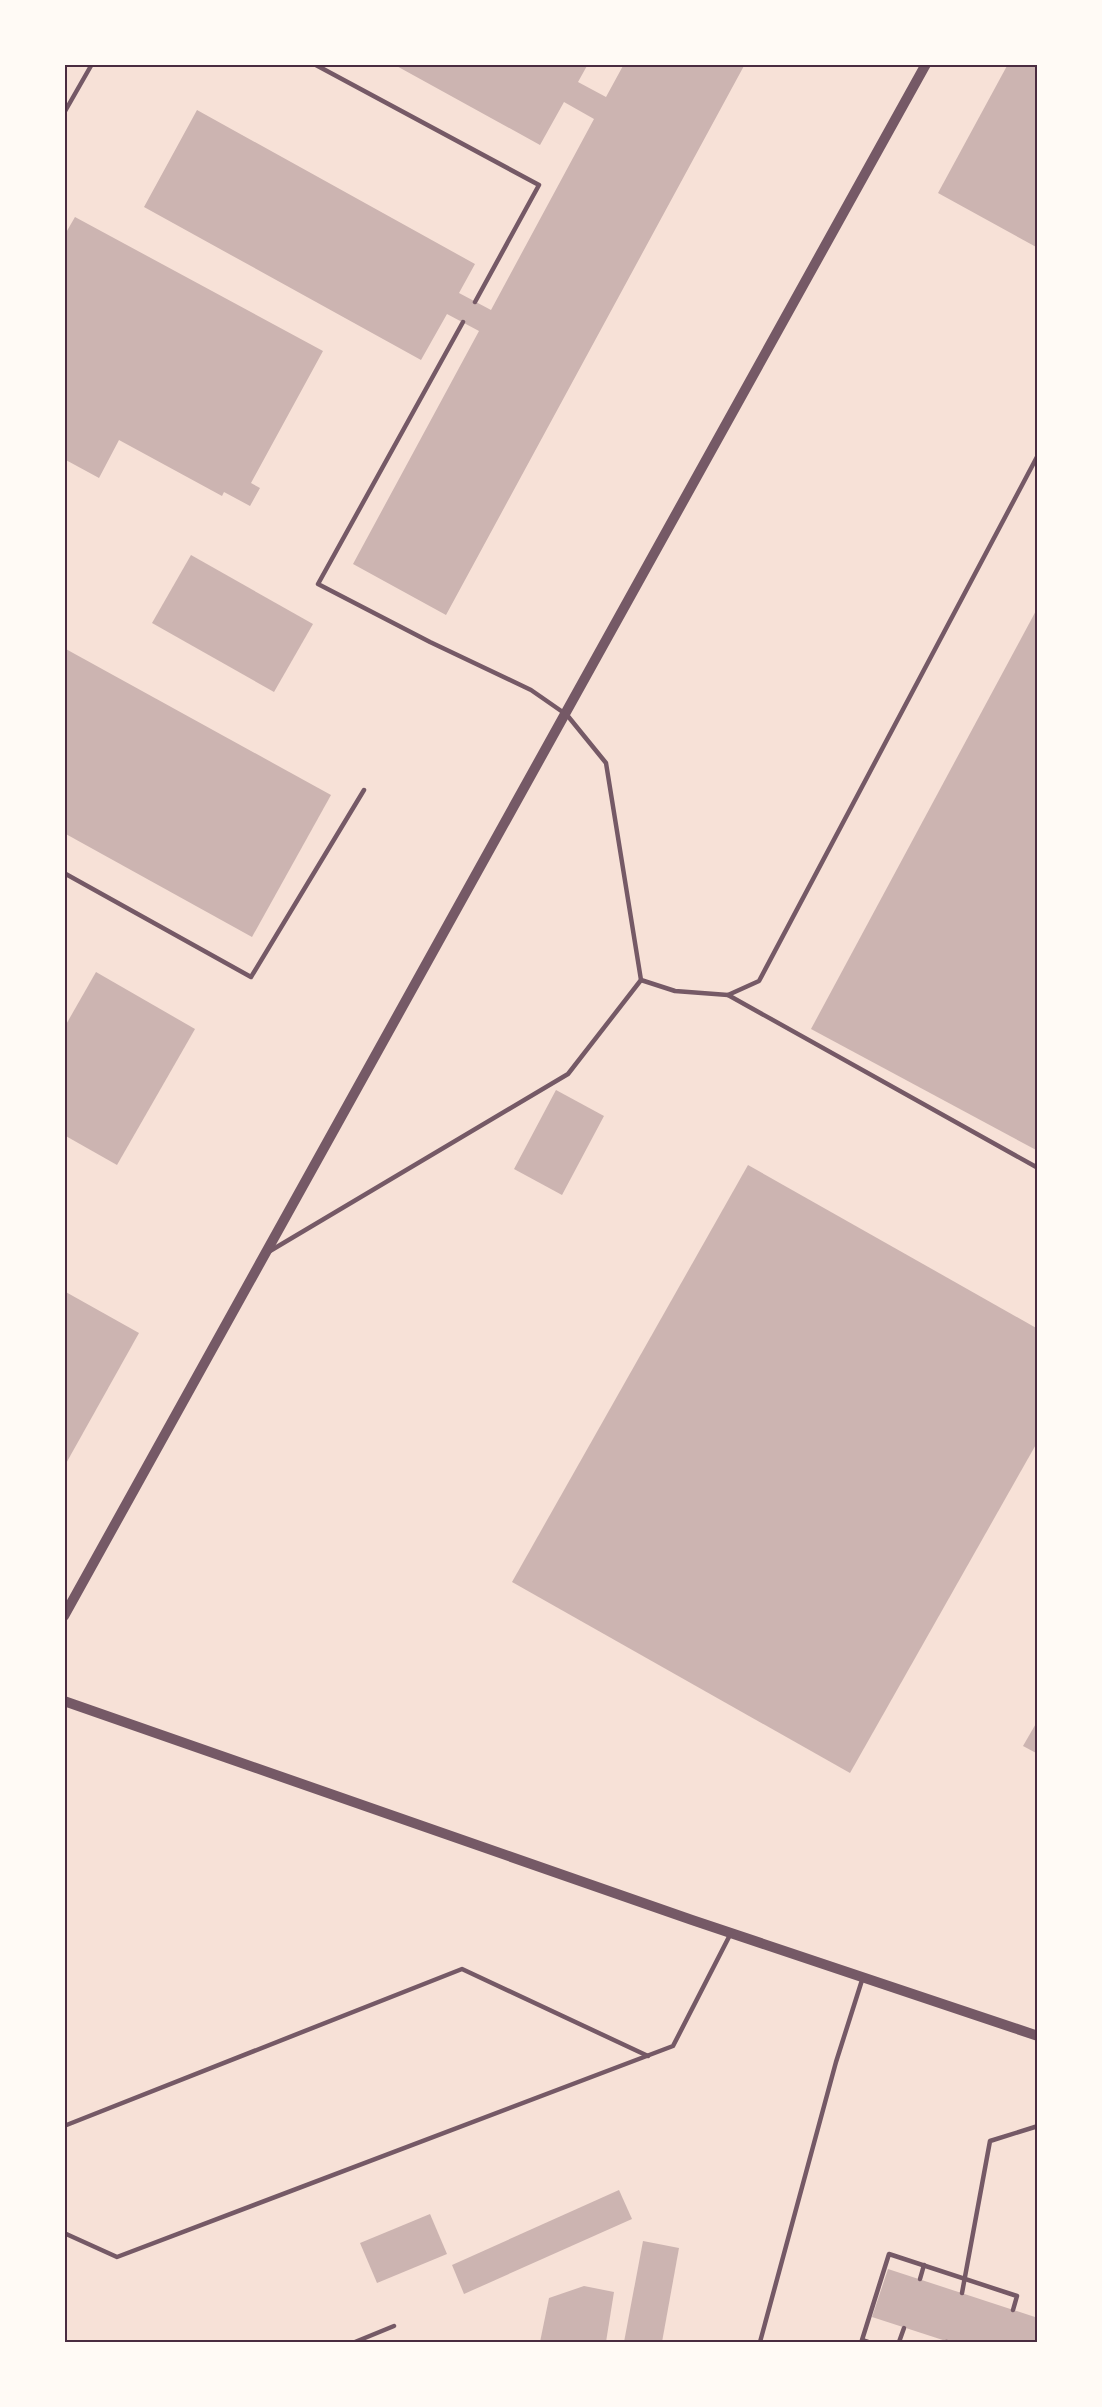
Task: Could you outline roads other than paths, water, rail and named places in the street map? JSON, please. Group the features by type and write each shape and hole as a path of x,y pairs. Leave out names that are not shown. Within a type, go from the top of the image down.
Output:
{"street":[{"path":"64,1616 567,715 926,64"},
{"path":"64,1701 730,1933 1038,2036"}],"lane":[{"path":"64,113 93,64"},
{"path":"314,64 539,185 475,302"},
{"path":"265,1254 568,1074 641,980 606,763 567,715 531,690 430,642 318,584 463,322"},
{"path":"641,980 675,991 728,994 759,981 1038,455"},
{"path":"64,873 251,977 364,790"},
{"path":"728,994 1038,1168"},
{"path":"64,2234 117,2257 674,2046 730,1933"},
{"path":"64,2126 462,1969 648,2056"},
{"path":"760,2343 836,2062 863,1977"},
{"path":"962,2293 967,2279 990,2141 1038,2126"},
{"path":"868,2343 862,2340 890,2254 1017,2296 1013,2310"},
{"path":"920,2279 924,2265"},
{"path":"355,2343 394,2326"},
{"path":"899,2343 904,2328"}]}
